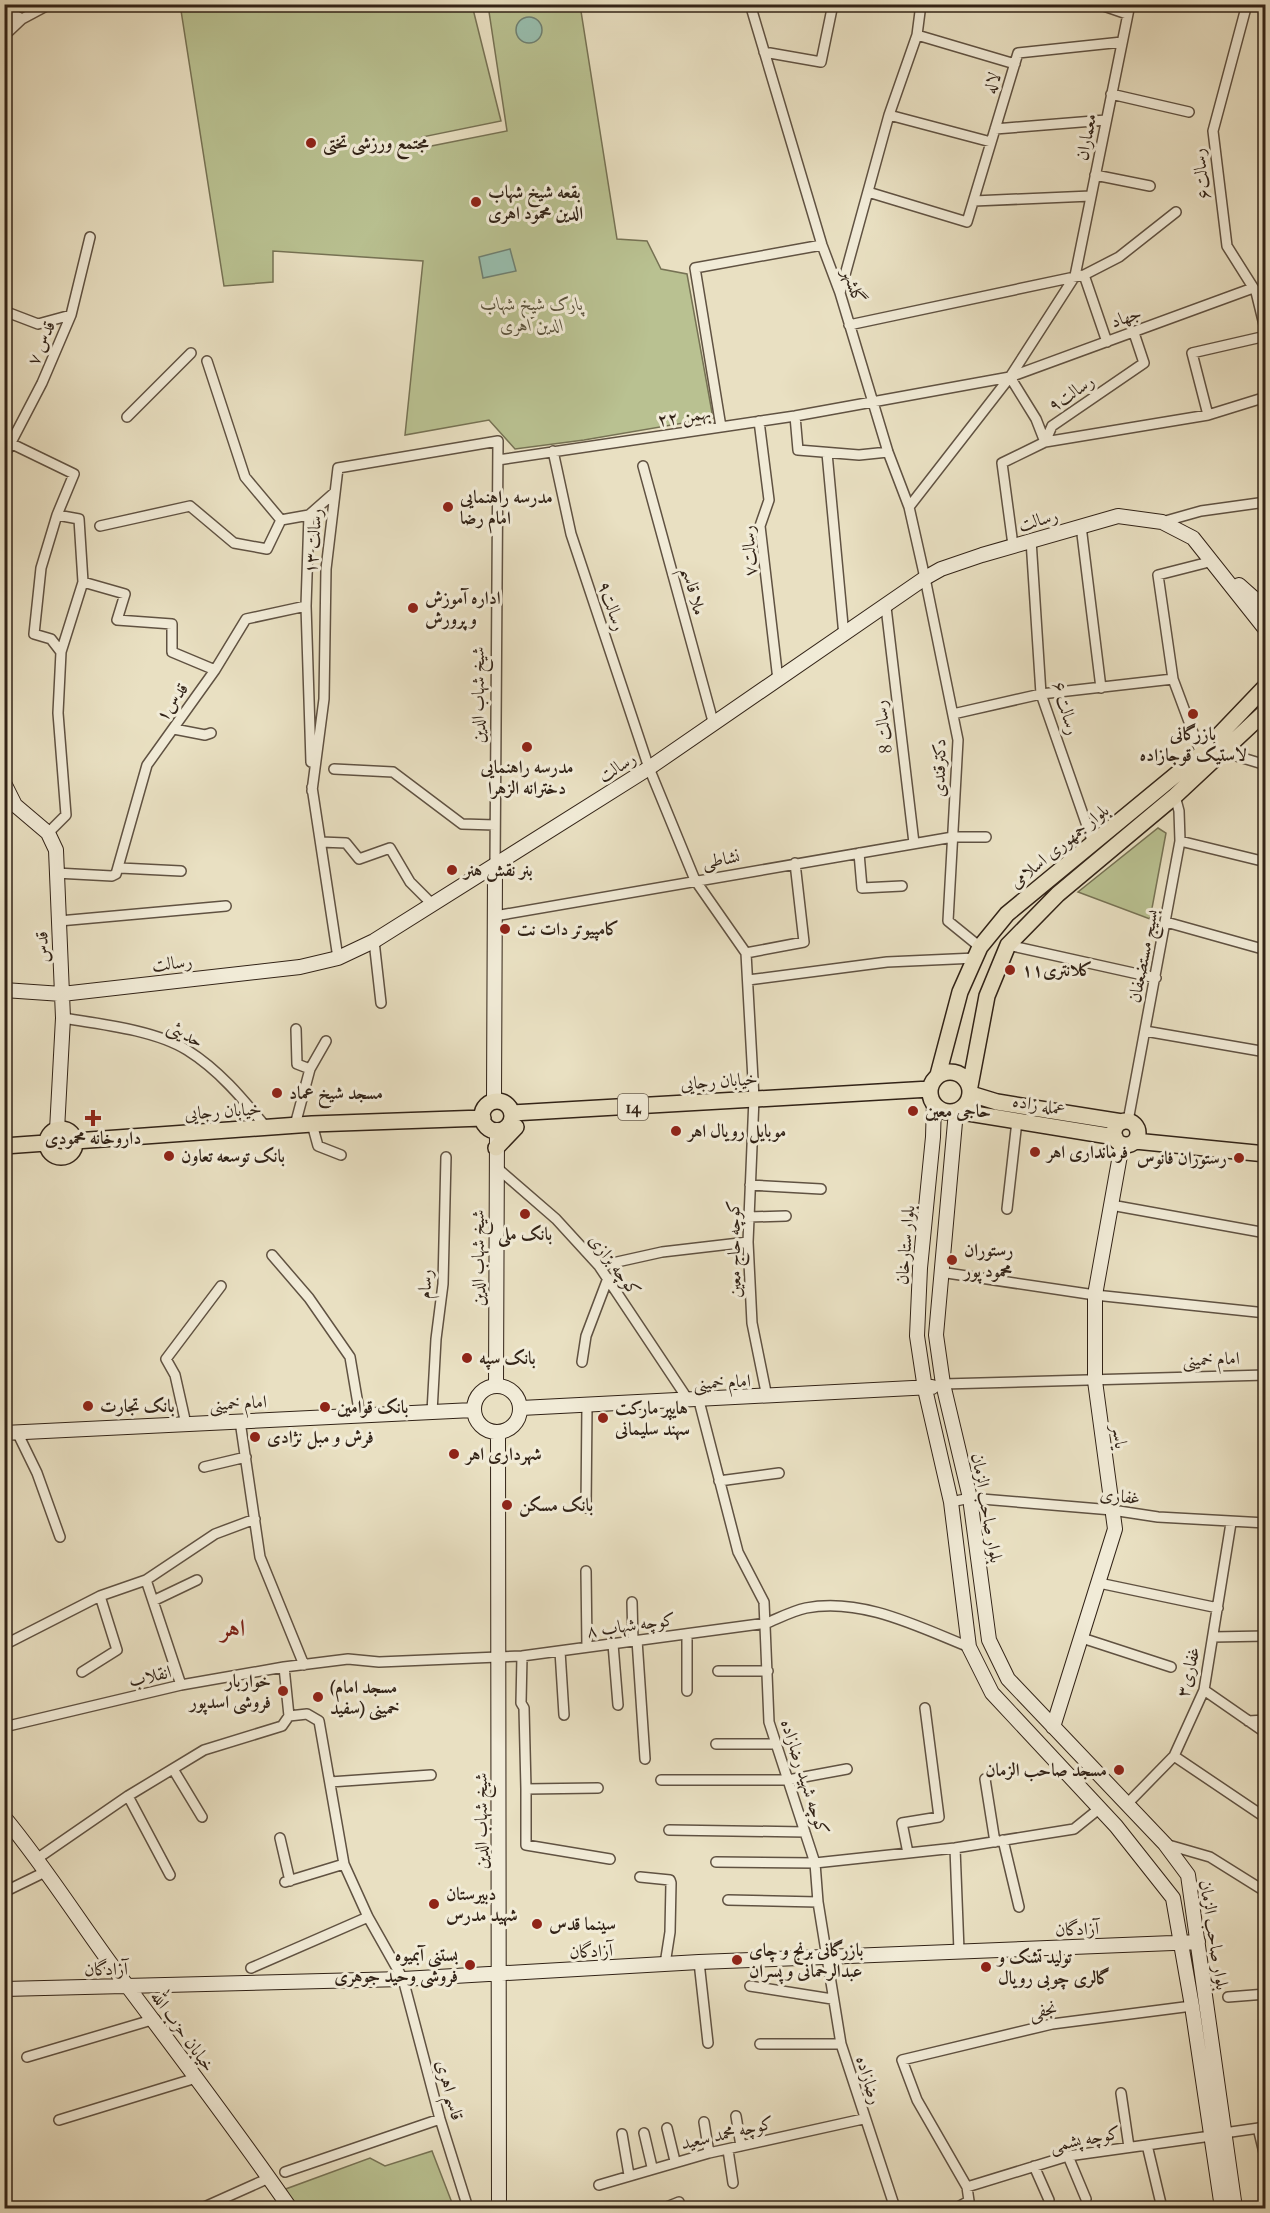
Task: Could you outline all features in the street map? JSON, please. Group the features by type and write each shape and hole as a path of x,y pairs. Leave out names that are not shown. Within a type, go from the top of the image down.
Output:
{"main road":[{"name":"رسالت","path":"4,990 62,994 300,967 338,958 374,941 649,768 844,636 925,578 941,569 1013,545 1118,516 1162,522 1193,538 1266,630"},
{"name":"رسالت","path":"1213,561 1266,609"},
{"name":"بلوار جمهوری اسلامی","path":"934,1089 960,992 978,953 1007,914 1201,754 1266,687"},
{"name":"بلوار جمهوری اسلامی","path":"970,1090 987,996 1008,945 1058,894 1175,796 1266,711"},
{"path":"4,783 10,806 48,833"},
{"name":"قدس","path":"48,833 56,850 63,1017 57,1130"},
{"name":"شیخ شهاب الدین","path":"494,1101 495,866"},
{"path":"953,1071 961,1074 970,1090 968,1102 956,1111 940,1109 934,1089 953,1071"},
{"name":"خیابان رجایی","path":"512,1113 529,1114 754,1098 934,1089"},
{"name":"بلوار ستارخان","path":"925,1389 917,1336 920,1268 933,1137 934,1089"},
{"name":"عمله زاده","path":"970,1090 997,1102 1125,1122"},
{"path":"494,1101 506,1104 512,1113 509,1124 497,1130 489,1128 483,1119 485,1107 494,1101"},
{"name":"عمله زاده","path":"956,1111 1124,1141 1266,1154"},
{"name":"بلوار ستارخان","path":"943,1384 936,1335 956,1111"},
{"path":"496,1148 529,1114"},
{"name":"خیابان رجایی","path":"75,1141 312,1124 483,1119"},
{"path":"1124,1141 1137,1129 1125,1122"},
{"path":"57,1130 70,1133 75,1141 70,1154 62,1157 53,1155 46,1143 50,1134 57,1130"},
{"name":"شیخ شهاب الدین","path":"496,1379 497,1130"},
{"name":"یاسر","path":"1053,1727 1115,1529 1095,1381 1095,1295 1124,1141"},
{"path":"4,1146 46,1143"},
{"path":"496,1379 515,1384 536,1408"},
{"path":"496,1379 516,1395 521,1408 517,1422 512,1428 498,1433 484,1429 478,1424 473,1410 477,1396 496,1379"},
{"name":"امام خمینی","path":"521,1408 925,1389 943,1384"},
{"name":"بلوار صاحب الزمان","path":"943,1384 970,1498 989,1640 1008,1679 1165,1844 1188,1875 1198,1942 1222,2208"},
{"name":"بلوار صاحب الزمان","path":"925,1389 951,1502 969,1647 992,1693 1100,1808 1173,1898 1217,2135 1235,2208"},
{"name":"امام خمینی","path":"11,1432 473,1410"},
{"name":"شیخ شهاب الدین","path":"498,1433 499,2208"},
{"name":"خیابان حزب الله","path":"4,1817 48,1871 128,1987 155,2019 290,2208"},
{"name":"آزادگان","path":"4,1989 403,1979 699,1962 1198,1942"}],"street":[{"path":"4,36 22,20 50,4"},
{"name":"گلشهر","path":"750,4 822,245 840,293 888,452 909,507 925,578"},
{"path":"764,52 821,62 833,4"},
{"path":"840,293 889,115 917,35 921,4"},
{"path":"1098,4 1129,9"},
{"name":"رسالت۶","path":"1247,4 1213,130 1227,246 1253,288 1266,334"},
{"path":"4,9 22,20"},
{"name":"معماران","path":"1079,275 1091,196 1129,9"},
{"path":"4,22 22,20"},
{"path":"917,35 1015,64"},
{"name":"لاله","path":"868,192 967,222 1018,53 1122,42"},
{"path":"1111,94 1189,112"},
{"path":"889,115 991,142"},
{"path":"995,129 1106,120"},
{"path":"1095,175 1150,186"},
{"path":"974,201 1091,196"},
{"path":"849,325 1079,275 1119,257 1176,212"},
{"name":"قدس ۷","path":"4,456 42,383 71,315 90,237"},
{"path":"722,427 695,268 822,245"},
{"path":"1079,275 1107,342"},
{"path":"909,507 1010,377 1079,275"},
{"name":"جهاد","path":"874,403 1010,377 1253,288"},
{"path":"4,311 38,324 71,315"},
{"name":"رسالت۹","path":"1013,545 1002,463 1045,442 1052,426 1144,363 1134,333"},
{"path":"1208,415 1192,353 1266,334"},
{"path":"127,417 191,353"},
{"path":"207,361 245,477 281,520"},
{"path":"1010,377 1036,419 1045,442 1208,415 1266,397"},
{"name":"۲۲ بهمن","path":"498,460 874,403"},
{"path":"795,416 798,450 859,455 888,452"},
{"name":"رسالت۷","path":"759,421 769,500 760,526 778,680"},
{"path":"333,493 338,468 498,441 498,460"},
{"path":"10,443 74,474 57,515 41,568 34,634 51,639 61,652"},
{"name":"رسالت۹","path":"553,451 571,534 649,768 694,880 746,953"},
{"path":"827,453 844,636"},
{"name":"شیخ شهاب الدین","path":"495,866 498,460"},
{"name":"ملا قاسم","path":"643,466 714,725"},
{"name":"رسالت ۱۳","path":"333,493 309,515 306,606 312,792 338,958"},
{"name":"رسالت ۱۳","path":"312,792 324,699 326,568 333,493"},
{"path":"1162,522 1201,511 1266,502"},
{"path":"100,526 190,507 234,543 267,549 281,520"},
{"path":"48,833 66,815 57,713 61,652 83,582 79,519 57,515"},
{"path":"281,520 309,515"},
{"path":"1081,526 1101,688"},
{"name":"رسالت ۶","path":"1031,540 1041,694 1093,843"},
{"path":"1201,754 1173,679 1158,575 1213,561"},
{"name":"دکترقندی","path":"925,578 958,740 948,921 978,953"},
{"path":"83,582 125,594 117,620 172,624 172,652 215,670"},
{"name":"قدس۱","path":"120,868 147,765 215,670 246,619 306,606"},
{"name":"رسالت 8","path":"885,607 914,843"},
{"path":"953,714 1041,694 1173,679"},
{"path":"174,729 205,735 211,733"},
{"path":"1223,752 1266,765"},
{"path":"334,769 393,772 462,824 495,825"},
{"name":"بسیج مستضعفان","path":"1125,1122 1156,978 1180,841 1179,811 1175,796"},
{"name":"نشاطی","path":"495,916 914,843 953,837 986,837"},
{"path":"1180,841 1266,862"},
{"path":"321,842 346,843 359,859 390,848 410,882 432,904"},
{"path":"859,853 861,888 902,886"},
{"path":"746,953 804,942 795,863"},
{"path":"56,873 112,876 120,868 181,871"},
{"path":"59,921 226,906"},
{"path":"1166,922 1266,950"},
{"path":"374,941 381,1003"},
{"path":"1008,945 1156,978"},
{"name":"کوچه حاج معین","path":"746,953 754,1098 748,1242 752,1323 767,1397"},
{"path":"748,980 978,953"},
{"name":"حدیثی","path":"63,1017 145,1035 185,1049 232,1086 266,1127"},
{"path":"296,1029 297,1064 310,1069"},
{"path":"1145,1031 1266,1052"},
{"path":"295,1125 310,1069 326,1041"},
{"path":"1007,1209 1017,1121"},
{"path":"312,1124 318,1146 341,1155"},
{"name":"رسام","path":"432,1412 443,1284 446,1157"},
{"name":"کوچه بزازی","path":"496,1167 556,1219 599,1266 694,1401"},
{"path":"750,1185 821,1189"},
{"path":"1111,1205 1266,1233"},
{"path":"748,1217 786,1216"},
{"path":"599,1266 662,1252 748,1242"},
{"path":"272,1255 309,1298 350,1357 360,1416"},
{"path":"940,1272 1095,1295 1266,1313"},
{"path":"582,1362 586,1336 608,1278"},
{"path":"186,1424 175,1375 166,1359 221,1286"},
{"name":"امام خمینی","path":"943,1384 1266,1375"},
{"name":"کوچه شهید رضازاده","path":"694,1401 738,1552 764,1602 769,1722 815,1863 826,1958"},
{"path":"586,1508 587,1406"},
{"path":"240,1421 260,1557 304,1665"},
{"path":"11,1432 37,1473 60,1537"},
{"path":"204,1467 246,1457"},
{"path":"719,1481 779,1473"},
{"name":"غفاری","path":"951,1502 970,1498 1231,1523 1266,1523"},
{"path":"4,1644 100,1596 146,1580 215,1534 255,1519"},
{"name":"غفاری۳","path":"1126,1805 1174,1756 1204,1690 1231,1523"},
{"path":"586,1571 587,1647"},
{"path":"146,1580 181,1685"},
{"path":"153,1601 197,1580"},
{"path":"1099,1583 1218,1608"},
{"path":"82,1672 117,1650 100,1596"},
{"path":"632,1602 645,1760"},
{"name":"کوچه شهاب ۸","path":"304,1665 348,1659 379,1662 522,1656 766,1623 805,1608 841,1605 899,1619 969,1647"},
{"path":"687,1634 687,1691"},
{"path":"1213,1637 1266,1636"},
{"path":"1082,1638 1171,1667"},
{"path":"613,1644 618,1705"},
{"path":"560,1651 564,1715"},
{"path":"522,1656 521,1703 525,1708 526,1845 610,1859"},
{"name":"انقلاب","path":"4,1728 181,1685 304,1665"},
{"path":"38,1858 128,1796 204,1750 282,1726 289,1716 284,1667"},
{"path":"718,1671 768,1671"},
{"path":"1204,1690 1266,1732"},
{"path":"908,1853 902,1823 939,1817 925,1708"},
{"name":"قاسم اهری","path":"289,1716 307,1714 320,1721 344,1864 368,1917 403,1979 440,2119 468,2208"},
{"path":"1248,1721 1266,1720"},
{"path":"716,1744 775,1744"},
{"path":"1174,1756 1266,1818"},
{"path":"173,1768 202,1817"},
{"path":"661,1780 788,1780 847,1769"},
{"path":"330,1782 432,1775"},
{"path":"985,1779 999,1841 1019,1907"},
{"path":"526,1789 598,1788"},
{"path":"128,1796 170,1875"},
{"path":"716,1862 815,1863 955,1848 1074,1829 1100,1808"},
{"path":"669,1830 805,1832"},
{"path":"280,1838 287,1882 344,1864"},
{"path":"1165,1844 1210,1857 1266,1892"},
{"path":"955,1848 959,1951"},
{"path":"4,1892 48,1871"},
{"path":"640,1876 670,1880 671,1883 670,1932 664,1964"},
{"path":"728,1900 818,1902"},
{"path":"252,1968 368,1917"},
{"name":"رضازاده","path":"826,1958 841,2044 863,2119 896,2208"},
{"path":"699,1962 708,2043"},
{"path":"750,1986 832,1999"},
{"path":"1228,1997 1266,1994"},
{"name":"نجفی","path":"967,2187 917,2100 902,2060 1052,2024 1192,2006"},
{"path":"27,2057 155,2019"},
{"path":"760,2044 841,2044"},
{"path":"59,2120 196,2078"},
{"path":"1121,2093 1128,2147"},
{"path":"736,2116 741,2146"},
{"path":"285,2172 440,2119"},
{"name":"کوچه محمد سعید","path":"599,2185 652,2167 863,2119"},
{"path":"704,2122 709,2153"},
{"path":"1262,2127 1266,2161"},
{"name":"کوچه پشمی","path":"967,2187 1068,2156 1262,2127"},
{"path":"667,2128 675,2162"},
{"path":"644,2133 652,2167"},
{"path":"622,2134 629,2175"},
{"path":"1146,2145 1162,2208"},
{"path":"728,2150 733,2183"},
{"path":"1068,2156 1086,2199"},
{"path":"1034,2166 1049,2200"},
{"path":"202,2208 269,2178"},
{"path":"956,2208 969,2205 967,2187"},
{"path":"664,2208 679,2202"}],"green space":[{"name":"پارک شیخ شهاب الدین اهری","path":"180,4 472,5 501,121 422,137 421,148 507,131 488,5 580,5 617,239 647,241 661,269 687,274 713,418 515,449 489,420 405,435 423,261 273,251 273,282 224,286"},
{"path":"1158,828 1166,833 1150,919 1078,892"},
{"path":"432,2151 454,2208 295,2208 283,2190 370,2158 385,2166"}],"shaded area":[{"path":"529,17 538,21 542,30 538,39 529,43 520,39 516,30 520,21"},
{"path":"510,249 516,271 483,278 479,257"}],"place":[{"name":"مجتمع ورزشی تختی","path":"311,143"},
{"name":"بقعه شیخ شهاب الدین محمود اهرى","path":"476,202"},
{"name":"مدرسه راهنمایی امام رضا","path":"448,507"},
{"name":"اداره آموزش و پرورش","path":"413,608"},
{"name":"بازرگانی لاستیک قوجازاده","path":"1193,714"},
{"name":"مدرسه راهنمایی دخترانه الزهرا","path":"527,747"},
{"name":"بنر نقش هنر","path":"452,870"},
{"name":"کامپیوتر دات نت","path":"505,929"},
{"name":"کلانتری۱۱","path":"1010,970"},
{"name":"مسجد شیخ عماد","path":"277,1093"},
{"name":"حاجی معین","path":"913,1111"},
{"name":"داروخانه محمودی","path":"93,1118"},
{"name":"موبایل رویال اهر","path":"676,1131"},
{"name":"فرمانداری اهر","path":"1035,1152"},
{"name":"بانک توسعه تعاون","path":"169,1156"},
{"name":"رستوران فانوس","path":"1239,1158"},
{"name":"بانک ملی","path":"525,1214"},
{"name":"رستوران محمود پور","path":"952,1260"},
{"name":"بانک سپه","path":"467,1358"},
{"name":"بانک تجارت","path":"88,1406"},
{"name":"بانک قوامین","path":"325,1407"},
{"name":"هایپر مارکت سهند سلیمانی","path":"603,1418"},
{"name":"فرش و مبل نژادی","path":"255,1437"},
{"name":"شهرداری اهر","path":"454,1454"},
{"name":"بانک مسکن","path":"507,1505"},
{"name":"خواربار فروشی اسدپور","path":"283,1691"},
{"name":"(مسجد امام خمینی (سفید","path":"318,1697"},
{"name":"مسجد صاحب الزمان","path":"1119,1770"},
{"name":"دبیرستان شهید مدرس","path":"434,1904"},
{"name":"سینما قدس","path":"537,1924"},
{"name":"بازرگانی برنج و چای عبدالرحمانی و پسران","path":"737,1960"},
{"name":"بستنی آبمیوه فروشی وحید جوهری","path":"470,1965"},
{"name":"تولید تشک و گالری چوبی رویال","path":"986,1967"}],"district":[{"name":"اهر","path":"233,1628"}]}
